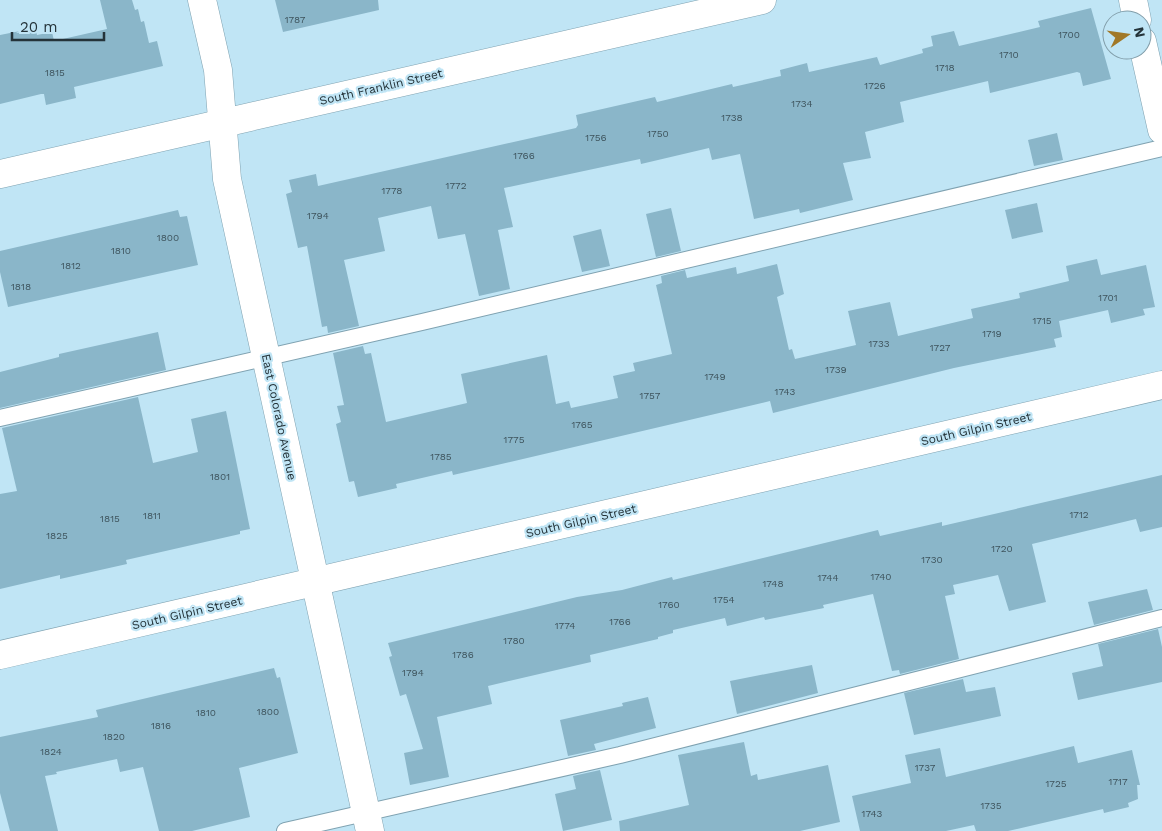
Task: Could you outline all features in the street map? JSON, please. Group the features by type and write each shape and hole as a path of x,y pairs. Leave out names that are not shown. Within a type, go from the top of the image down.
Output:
{"street":[{"name":"East Colorado Avenue","path":"202,0 218,70 227,179 368,822"},
{"name":"South Franklin Street","path":"0,174 762,0"},
{"path":"1146,60 1162,130"},
{"name":"South Gilpin Street","path":"0,655 1162,385"}],"lane":[{"path":"0,418 1162,148"},
{"path":"286,831 368,822 620,755 1162,618"}],"building":[{"path":"100,0 132,0 135,10 138,9 141,22 144,21 149,43 157,41 163,66 74,87 76,98 46,105 44,94 0,104 0,35 35,28 37,35 52,32 54,41 107,29"},
{"path":"275,0 378,0 379,10 283,32"},
{"path":"1091,8 1102,47 1102,60 1106,60 1111,79 1083,86 1080,73 1077,72 990,93 988,81 900,102 904,122 865,132 871,158 843,163 853,200 800,213 799,209 754,219 740,154 712,160 709,148 641,164 640,159 504,188 513,227 498,230 510,289 479,296 465,234 438,239 431,206 378,218 385,251 344,260 359,326 328,333 327,326 322,327 307,246 298,248 286,194 292,192 289,180 316,174 318,186 576,128 578,125 576,115 655,97 657,102 732,84 733,87 781,76 780,70 807,63 809,72 877,57 880,65 923,53 922,49 933,46 931,36 954,31 959,46 1040,27 1038,21"},
{"path":"1057,133 1063,160 1034,166 1028,140"},
{"path":"1037,203 1043,232 1012,239 1005,210"},
{"path":"671,208 681,251 656,257 646,214"},
{"path":"178,210 180,217 187,216 198,265 8,307 0,272 0,251"},
{"path":"601,229 610,266 582,272 573,236"},
{"path":"1097,259 1101,275 1146,265 1155,307 1143,309 1145,315 1111,323 1108,310 1059,321 1062,337 1054,339 1056,347 954,368 773,413 770,401 453,475 452,471 396,484 397,488 358,497 354,481 349,482 336,424 341,422 337,406 344,405 333,353 363,346 365,354 371,353 386,422 467,403 461,374 547,355 556,404 569,401 571,408 618,398 613,376 635,371 633,363 672,354 656,285 662,283 661,276 685,270 687,278 736,267 737,274 777,264 784,294 777,297 789,350 792,349 795,359 856,345 848,311 890,302 898,336 973,318 971,309 1020,298 1019,293 1069,281 1066,266"},
{"path":"158,332 166,370 0,408 0,372 59,357 59,354"},
{"path":"138,397 153,463 198,452 191,419 226,411 250,529 240,531 240,534 126,560 127,564 60,579 60,575 0,589 0,494 17,491 2,428"},
{"path":"1162,475 1162,527 1140,532 1136,519 1032,544 1046,602 1009,611 998,575 953,585 955,594 945,596 959,659 900,674 899,670 892,671 873,594 823,605 824,608 765,620 764,617 727,626 725,618 673,630 673,633 658,637 658,639 590,655 591,662 488,686 492,704 437,717 449,777 410,785 404,753 423,749 406,694 400,696 389,657 392,656 388,643 577,597 622,590 672,577 673,580 878,530 880,536 942,522 942,526"},
{"path":"1147,589 1153,610 1094,625 1088,602"},
{"path":"1158,629 1162,647 1162,682 1078,700 1072,673 1103,666 1098,644"},
{"path":"812,665 818,693 737,714 730,681"},
{"path":"274,668 277,678 280,677 298,753 239,768 250,817 192,831 159,831 143,767 120,772 117,759 45,776 58,831 10,831 0,793 0,737 98,717 96,710"},
{"path":"963,679 966,692 995,687 1001,716 914,735 904,693"},
{"path":"648,697 656,728 594,744 596,750 568,756 560,720 623,706 622,703"},
{"path":"744,742 751,776 757,774 758,780 828,765 840,822 800,831 620,831 619,821 689,805 678,755"},
{"path":"1074,746 1078,763 1132,750 1140,785 1137,785 1138,799 1128,803 1129,807 1104,813 1103,809 1008,831 976,831 974,825 946,831 860,831 852,796 911,783 905,755 940,748 946,777"},
{"path":"600,770 612,820 563,831 555,794 576,789 573,776"}]}
